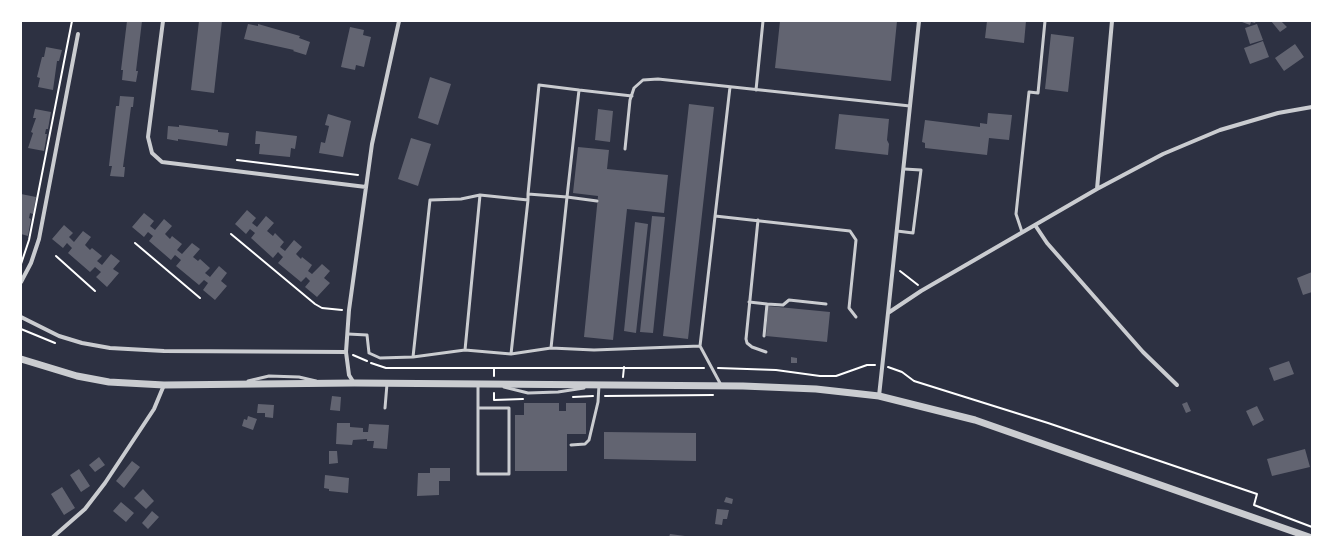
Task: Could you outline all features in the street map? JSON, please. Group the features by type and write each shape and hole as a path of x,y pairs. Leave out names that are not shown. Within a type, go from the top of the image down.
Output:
{"street":[{"path":"163,21 148,137 152,152 162,162 366,187"},
{"path":"354,383 349,375 346,352 350,310 372,144 399,21"},
{"path":"879,396 919,21"},
{"path":"1097,188 1112,21"},
{"path":"21,282 31,263 39,239 78,34"},
{"path":"888,312 921,291 1097,188 1163,154 1220,130 1278,113 1312,107"},
{"path":"1035,225 1047,244 1142,352 1177,385"},
{"path":"21,317 59,336 82,343 110,348 164,351 346,352"},
{"path":"21,359 77,376 109,382 164,386 327,383 721,385 816,389 879,396 975,420 1309,537"},
{"path":"53,537 85,509 105,483 154,409 164,386"}],"lane":[{"path":"756,90 763,21"},
{"path":"1022,232 1016,214 1029,92 1038,93 1045,21"},
{"path":"625,149 634,88 643,80 658,79 910,106"},
{"path":"511,354 539,85 632,96"},
{"path":"721,385 700,346 730,87"},
{"path":"551,348 579,90"},
{"path":"897,231 913,233 920,170 904,169"},
{"path":"528,194 596,201"},
{"path":"413,357 430,200 462,199 480,195 528,200"},
{"path":"464,350 480,195"},
{"path":"715,216 850,231 856,240 849,308 856,317"},
{"path":"758,220 749,302 747,343 755,349 766,352"},
{"path":"749,302 783,304 789,300 826,304"},
{"path":"764,336 767,304"},
{"path":"348,334 367,335 370,352 380,358 413,357 464,350 511,354 551,348 594,350 700,346"},
{"path":"385,408 387,383"},
{"path":"478,384 478,408 478,474 509,474 509,408 478,408"},
{"path":"571,445 584,444 589,440 598,402 599,385"}],"path":[{"path":"21,264 29,240 72,21"},
{"path":"237,160 358,175"},
{"path":"231,234 315,304 329,310 350,310"},
{"path":"135,243 200,298"},
{"path":"56,256 95,291"},
{"path":"1251,492 1257,494 1254,505 1312,527"}],"building":[{"path":"127,21 142,21 136,82 122,80 123,70 121,70"},
{"path":"199,21 222,21 214,93 191,90"},
{"path":"780,21 897,21 891,81 775,68"},
{"path":"987,21 1026,21 1024,43 985,38"},
{"path":"1256,21 1255,23 1251,22 1250,25 1242,22"},
{"path":"1271,21 1281,21 1287,27 1280,32"},
{"path":"248,24 258,26 258,24 300,36 299,38 310,42 306,55 293,51 294,50 244,39"},
{"path":"1257,24 1263,40 1250,44 1245,28"},
{"path":"350,27 364,30 363,35 371,37 364,67 356,65 355,70 341,67"},
{"path":"1051,34 1074,37 1068,92 1045,89"},
{"path":"1263,41 1269,57 1250,64 1244,48"},
{"path":"1295,44 1304,57 1284,71 1275,58"},
{"path":"46,47 62,50 59,61 57,61 53,90 38,87 40,78 37,77"},
{"path":"430,77 451,84 438,125 418,118"},
{"path":"120,96 134,97 133,107 131,107 123,167 125,167 124,177 110,176 112,166 109,166 116,106 119,106"},
{"path":"689,104 714,107 688,339 663,336"},
{"path":"35,109 51,112 48,129 46,129 45,134 47,134 44,151 28,148 33,133 31,132 36,118 33,118"},
{"path":"598,109 613,111 610,142 595,140"},
{"path":"988,113 1012,115 1009,140 989,138 987,155 925,148 925,143 922,142 925,120 980,127 980,123 987,124"},
{"path":"328,114 351,121 343,157 319,153 321,142 325,143 329,126 325,125"},
{"path":"839,114 889,119 887,140 889,144 888,155 835,149"},
{"path":"179,125 218,130 218,132 229,133 227,146 178,139 178,141 167,139 168,126 179,127"},
{"path":"256,131 297,136 295,149 291,148 290,157 259,154 260,144 255,144"},
{"path":"411,138 431,144 418,186 398,179"},
{"path":"578,147 609,150 607,169 668,175 664,213 627,209 613,340 584,337 598,196 573,193"},
{"path":"21,194 36,197 33,214 30,213 29,218 31,219 28,236 21,234"},
{"path":"247,210 256,218 252,223 257,227 266,216 274,223 267,231 273,236 275,233 284,242 280,247 285,251 294,240 302,247 296,254 301,259 302,257 312,265 308,271 312,274 322,264 330,271 324,278 330,283 317,297 305,287 310,281 306,277 301,282 278,263 283,257 278,252 273,258 251,238 255,233 250,229 246,234 235,224"},
{"path":"144,213 154,221 150,226 155,230 164,219 172,226 165,234 170,239 172,236 182,244 177,250 182,254 192,243 200,249 193,257 198,261 200,259 210,268 205,273 210,277 219,266 227,273 221,281 227,286 215,300 203,290 208,283 204,280 199,285 176,266 181,260 175,255 171,260 149,241 153,236 148,232 144,237 132,227"},
{"path":"652,216 665,217 653,333 640,332"},
{"path":"635,222 648,224 636,333 624,331"},
{"path":"64,225 73,233 69,237 74,242 83,231 91,237 85,245 90,250 92,248 102,256 97,261 102,265 111,254 120,261 113,269 119,273 107,287 96,277 101,272 95,267 90,272 68,253 72,248 67,243 63,248 52,239"},
{"path":"1312,272 1312,292 1303,295 1297,278"},
{"path":"768,306 830,312 827,342 766,336"},
{"path":"791,357 797,358 797,363 791,363"},
{"path":"1289,361 1294,374 1274,381 1269,368"},
{"path":"332,396 341,397 340,411 330,410"},
{"path":"1187,402 1191,411 1186,413 1182,404"},
{"path":"524,403 559,403 559,411 566,411 566,403 586,403 586,434 567,434 567,471 515,471 515,415 524,415"},
{"path":"258,404 274,405 273,418 265,417 265,413 257,413"},
{"path":"1257,406 1264,420 1253,426 1246,411"},
{"path":"248,416 257,419 253,430 242,426 244,419 247,420"},
{"path":"337,423 350,423 350,427 363,428 363,432 368,432 369,424 389,425 387,449 373,448 374,441 367,441 367,439 353,440 352,445 336,444"},
{"path":"604,432 696,433 696,461 604,459"},
{"path":"1305,449 1310,467 1272,476 1267,459"},
{"path":"329,451 337,451 338,463 329,464"},
{"path":"99,457 105,465 95,472 89,465"},
{"path":"132,461 140,467 124,488 116,481"},
{"path":"430,468 450,468 450,481 439,481 439,495 417,496 418,473 430,473"},
{"path":"79,469 90,486 81,492 70,475"},
{"path":"325,475 349,478 348,493 329,491 329,489 324,488"},
{"path":"62,487 75,508 64,515 51,494"},
{"path":"143,489 154,501 146,509 134,498"},
{"path":"726,497 733,499 732,504 724,502"},
{"path":"121,502 134,513 126,522 113,511"},
{"path":"717,509 729,510 727,519 723,519 722,525 715,524"},
{"path":"152,511 159,517 148,529 142,523"},
{"path":"670,534 685,536 685,537 669,537"}]}
